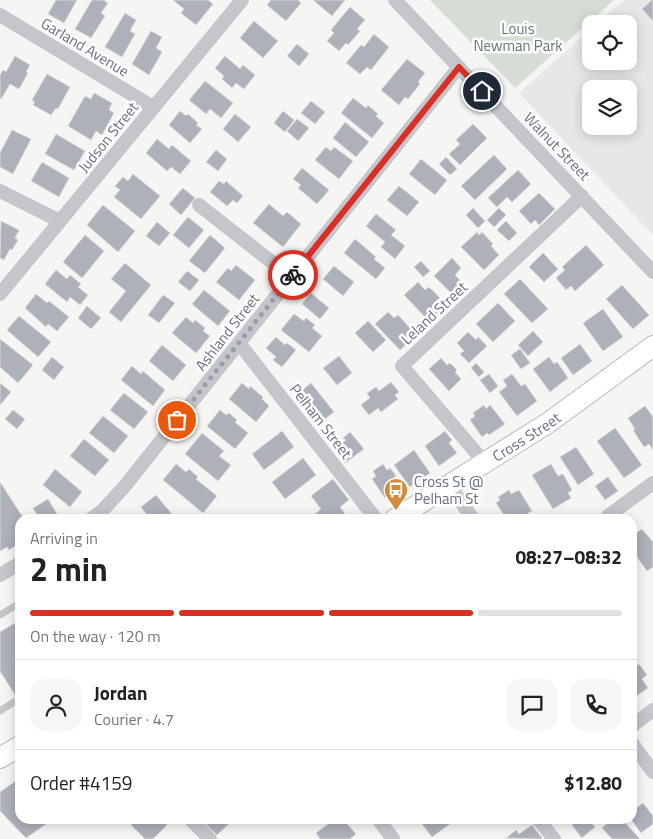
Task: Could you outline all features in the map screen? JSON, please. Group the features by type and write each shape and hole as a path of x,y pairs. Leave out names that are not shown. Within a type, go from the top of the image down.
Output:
{"street":[{"name":"Judson Street","path":"0,294 242,0"},
{"name":"Walnut Street","path":"395,0 653,272"},
{"name":"Garland Avenue","path":"0,15 153,107"},
{"name":"Ashland Street","path":"98,514 124,487 459,67"},
{"path":"0,191 60,221"},
{"name":"Leland Street","path":"485,463 402,366 582,196"},
{"path":"199,205 291,277"},
{"name":"Pelham Street","path":"240,343 372,514"},
{"name":"Cross Street","path":"403,514 548,423 653,346"},
{"path":"611,514 653,483"},
{"path":"450,485 470,514"},
{"path":"0,575 15,566"},
{"path":"637,722 653,710"},
{"path":"0,758 15,749"},
{"path":"637,750 653,772"},
{"path":"195,824 210,839"},
{"path":"382,824 393,839"},
{"path":"542,824 554,839"}],"lane":[{"path":"0,615 15,606"},
{"path":"0,711 14,702"}],"shaded area":[{"path":"624,0 653,0 653,235 519,93 582,37 582,70 637,70 637,15 607,15"}],"green space":[{"name":"Louis Newman Park","path":"430,0 614,0 597,15 582,15 582,28 515,88"}],"building":[{"path":"56,0 77,0 64,23 48,14"},
{"path":"92,0 103,0 108,3 101,13 105,16 91,38 75,29"},
{"path":"173,0 208,0 213,4 196,25 181,13 184,9"},
{"path":"271,0 298,0 301,3 286,21 267,5"},
{"path":"313,0 345,0 332,16"},
{"path":"653,0 653,21 642,9"},
{"path":"350,7 365,20 357,29 360,31 348,45 346,43 339,51 327,41 334,33 331,30"},
{"path":"125,13 136,20 130,31 135,34 122,57 105,47"},
{"path":"254,21 278,41 263,58 240,38"},
{"path":"151,31 162,37 156,48 162,52 149,75 132,64"},
{"path":"374,34 389,47 371,70 367,67 360,74 346,63 361,45 364,47"},
{"path":"297,44 309,54 299,66 287,56"},
{"path":"15,56 30,65 26,72 28,73 19,89 10,84 1,99 0,75 3,70 6,72"},
{"path":"225,56 240,69 243,65 255,75 244,89 236,83 232,88 222,79 224,76 215,68"},
{"path":"407,59 425,73 418,82 420,84 408,99 405,97 399,105 381,90"},
{"path":"47,74 70,87 58,109 56,108 51,115 33,105 35,102 32,100"},
{"path":"205,81 233,103 221,118 210,109 206,114 189,100"},
{"path":"94,93 112,103 109,110 114,113 102,135 96,131 91,140 68,126 85,96 91,99"},
{"path":"353,98 366,108 368,105 384,123 372,138 341,113"},
{"path":"311,101 325,112 315,124 301,113"},
{"path":"180,111 186,116 188,114 198,123 196,125 202,129 190,143 169,125"},
{"path":"283,111 294,120 285,132 274,123"},
{"path":"235,114 251,127 238,142 223,129"},
{"path":"297,119 309,128 298,141 287,131"},
{"path":"345,122 369,142 356,157 333,138"},
{"path":"473,124 487,138 460,165 449,154 460,144 456,140"},
{"path":"12,130 31,139 13,174 0,167 0,153"},
{"path":"56,134 85,151 74,170 45,154"},
{"path":"157,139 169,149 172,145 191,161 180,174 171,167 167,171 146,153"},
{"path":"326,147 331,151 334,147 353,161 339,179 315,160"},
{"path":"216,150 227,159 218,171 206,162"},
{"path":"494,155 507,169 475,200 461,186"},
{"path":"446,157 457,169 450,175 439,164"},
{"path":"421,159 447,180 435,195 409,174"},
{"path":"42,162 69,178 59,197 31,181"},
{"path":"302,168 329,190 317,204 298,188 301,185 293,179"},
{"path":"518,170 531,184 512,202 507,197 497,207 488,198"},
{"path":"133,174 160,196 141,219 114,197 120,190 115,186 123,177 128,181"},
{"path":"219,181 224,184 226,181 243,196 237,203 233,200 227,206 210,192"},
{"path":"399,186 419,202 407,216 387,200"},
{"path":"183,188 195,198 181,215 169,204"},
{"path":"539,193 555,209 539,225 535,220 531,224 519,211"},
{"path":"269,204 283,216 287,212 301,224 283,247 253,223"},
{"path":"103,205 135,231 118,252 87,225"},
{"path":"473,208 485,221 478,228 466,215"},
{"path":"499,208 506,215 494,227 487,220"},
{"path":"376,214 396,230 391,235 405,246 395,259 381,247 385,242 366,226"},
{"path":"188,217 204,230 189,248 173,235"},
{"path":"1,221 19,230 15,238 18,240 4,260 0,258"},
{"path":"506,221 517,233 509,241 497,230"},
{"path":"157,222 170,233 159,246 146,236"},
{"path":"477,232 479,235 482,232 493,244 491,246 499,255 484,270 461,247"},
{"path":"85,235 104,251 82,278 63,262"},
{"path":"210,235 225,248 205,273 189,261"},
{"path":"355,239 376,257 374,259 385,268 376,279 344,253"},
{"path":"586,245 604,265 575,291 571,286 566,290 556,278 565,270 562,267"},
{"path":"543,253 558,269 544,282 529,267"},
{"path":"452,258 461,268 455,275 466,287 455,297 434,276"},
{"path":"421,261 430,271 423,277 414,267"},
{"path":"125,263 151,285 121,322 109,312 126,291 111,279"},
{"path":"236,265 255,280 239,300 216,282 228,268 231,271"},
{"path":"334,266 354,282 343,296 323,279"},
{"path":"56,270 67,279 70,275 81,284 78,287 88,295 80,305 70,297 67,302 45,284"},
{"path":"187,271 199,280 190,291 178,282"},
{"path":"520,279 548,309 532,323 504,294"},
{"path":"418,282 425,290 429,287 440,298 436,301 443,308 430,322 404,295"},
{"path":"622,285 649,315 633,329 606,299"},
{"path":"204,290 230,311 218,326 192,304"},
{"path":"311,293 329,308 320,319 302,304"},
{"path":"36,294 47,303 49,301 69,317 57,331 48,324 46,327 25,308"},
{"path":"163,295 175,303 159,323 148,315"},
{"path":"498,303 515,321 493,342 476,324"},
{"path":"87,306 101,318 91,329 78,318"},
{"path":"603,309 623,337 603,351 583,323"},
{"path":"388,312 394,318 398,315 412,330 409,333 413,338 400,350 375,324"},
{"path":"294,314 304,321 306,318 315,325 312,328 322,336 309,352 281,330"},
{"path":"19,316 51,342 38,357 7,330"},
{"path":"186,317 193,323 195,320 205,328 203,331 210,336 196,353 172,333"},
{"path":"368,321 386,340 373,352 355,333"},
{"path":"533,331 543,342 528,356 518,345"},
{"path":"468,332 476,340 478,337 487,346 469,363 460,354 464,351 457,343"},
{"path":"276,337 285,345 287,343 296,350 282,367 273,360 276,357 266,348"},
{"path":"0,339 33,365 18,383 0,367"},
{"path":"580,344 592,361 573,375 561,358"},
{"path":"162,345 186,365 173,381 149,361"},
{"path":"520,349 530,363 521,369 511,355"},
{"path":"339,356 352,373 337,385 323,368"},
{"path":"52,357 64,367 54,380 42,370"},
{"path":"549,357 554,364 557,362 568,378 550,392 533,369"},
{"path":"441,358 447,365 450,363 457,370 455,372 461,379 449,391 429,369"},
{"path":"476,363 484,372 479,377 471,368"},
{"path":"132,366 141,374 143,371 165,390 153,406 121,380"},
{"path":"489,374 498,386 490,393 480,380"},
{"path":"512,374 521,386 525,384 537,401 517,416 499,392 507,386 503,380"},
{"path":"391,382 399,392 395,395 398,399 381,412 378,408 369,415 361,405 370,398 367,393 376,387 379,391"},
{"path":"0,383 11,392 0,405"},
{"path":"242,383 249,389 250,386 263,397 262,399 269,406 256,422 229,399"},
{"path":"311,383 334,412 317,425 295,396"},
{"path":"124,393 148,412 134,429 110,410"},
{"path":"484,405 486,409 490,405 505,424 489,435 487,433 482,437 470,420 475,416 473,413"},
{"path":"645,406 653,417 653,450 649,444 644,447 628,418"},
{"path":"13,410 25,419 17,429 5,419"},
{"path":"220,410 226,415 229,413 237,420 235,422 248,433 235,449 207,426"},
{"path":"103,416 128,436 114,453 89,433"},
{"path":"615,428 642,465 624,478 597,441"},
{"path":"282,431 294,447 264,470 252,454"},
{"path":"445,431 452,440 449,443 457,453 439,466 425,446"},
{"path":"350,432 364,449 345,463 334,449 346,440 343,438"},
{"path":"202,433 224,451 219,456 231,465 218,481 185,454"},
{"path":"84,439 109,460 95,476 70,456"},
{"path":"576,447 594,474 578,485 560,457"},
{"path":"414,450 430,473 410,487 394,465"},
{"path":"303,458 316,475 285,499 272,482"},
{"path":"176,464 186,472 189,469 198,477 196,479 217,496 203,513 163,480"},
{"path":"383,464 387,470 390,468 396,476 393,478 399,487 385,498 372,479 376,476 373,471"},
{"path":"551,464 558,476 563,474 572,490 568,493 571,498 553,509 532,475"},
{"path":"55,469 82,492 70,507 43,485"},
{"path":"608,477 618,491 605,500 595,486"},
{"path":"333,479 349,500 340,507 345,514 315,514 321,509 311,496"},
{"path":"0,482 21,514 15,514 15,546 9,550 7,547 0,551"},
{"path":"509,490 511,494 519,490 532,511 529,514 504,514 496,503 500,500 498,497"},
{"path":"156,495 172,514 146,514 141,507"},
{"path":"48,499 57,514 37,514 33,508"},
{"path":"642,529 653,542 653,567 647,571 637,557 637,532"},
{"path":"15,623 15,695 0,671 0,632"},
{"path":"639,664 647,675 642,679 648,688 637,696 637,666"},
{"path":"15,782 15,824 46,824 26,838 0,811 0,792"},
{"path":"643,803 653,816 653,824 641,833 635,824 637,824 637,807"},
{"path":"206,824 229,824 217,835"},
{"path":"328,824 347,824 356,834 350,839 320,839 316,833"},
{"path":"422,824 450,824 432,837"},
{"path":"592,824 595,827 582,838 572,825"},
{"path":"607,824 626,824 640,839 612,839 602,828"},
{"path":"131,825 167,825 153,839 145,839"},
{"path":"532,825 542,838 506,838 516,830 519,834"}],"way so far":[{"path":"177,420 293,275"}],"place":[{"name":"Cross St @ Pelham St","path":"396,511"}],"route":[{"path":"293,275 459,67 482,91"}]}
